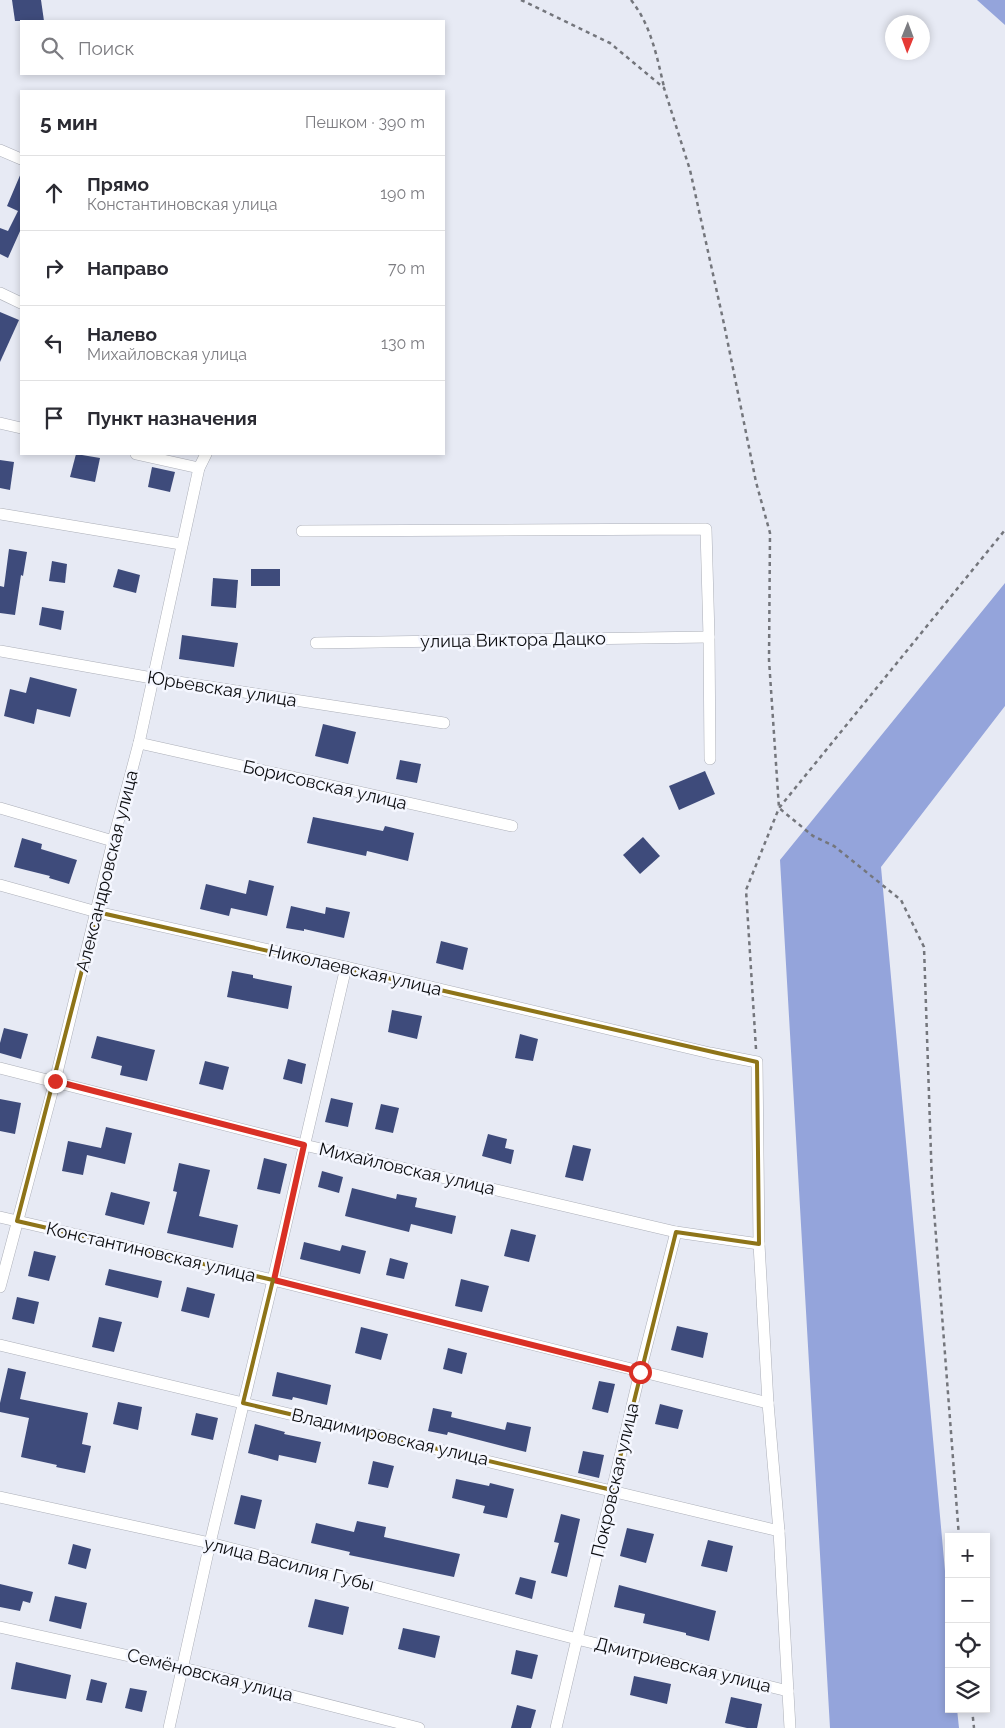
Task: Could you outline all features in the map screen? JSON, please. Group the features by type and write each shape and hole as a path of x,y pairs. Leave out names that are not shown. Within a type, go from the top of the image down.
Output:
{"street":[{"path":"0,150 20,159"},
{"path":"0,294 20,303"},
{"path":"0,423 20,428"},
{"path":"140,455 199,468"},
{"name":"Александровская улица","path":"0,1287 55,1081 97,912 138,743 199,468 206,455"},
{"path":"0,514 181,544"},
{"path":"302,531 706,529 710,759"},
{"name":"улица Виктора Дацко","path":"316,643 709,638"},
{"name":"Юрьевская улица","path":"0,651 152,678 444,723"},
{"name":"Борисовская улица","path":"138,743 512,826"},
{"path":"0,808 113,841"},
{"name":"Николаевская улица","path":"0,884 97,912 346,967 710,1053 757,1062"},
{"path":"169,1728 210,1543 274,1280 346,967"},
{"path":"757,1062 759,1244 768,1403 779,1531 790,1728"},
{"name":"Михайловская улица","path":"0,1068 304,1145 676,1232 759,1244"},
{"name":"Константиновская улица","path":"0,1217 274,1280 768,1403"},
{"name":"Покровская улица","path":"556,1728 640,1372 676,1232"},
{"name":"Владимировская улица","path":"0,1345 779,1531"},
{"name":"улица Василия Губы","path":"0,1497 210,1543 577,1638"},
{"name":"Семёновская улица","path":"0,1626 183,1668 419,1728"},
{"name":"Дмитриевская улица","path":"577,1638 788,1691"}],"path":[{"path":"520,0 610,44 664,88"},
{"path":"630,0 636,7 653,42 664,88 690,170 752,464 770,533 768,660 779,808 813,836 834,846 901,900 924,947 932,1184 959,1533"},
{"path":"757,1062 746,890 779,808 1005,530"},
{"path":"972,1713 974,1728"}],"highlighted area":[{"path":"97,912 757,1062 759,1244 676,1232 612,1490 243,1403 273,1280 17,1221"}],"shaded area":[{"path":"977,0 1005,0 1005,25"},
{"path":"1005,583 1005,706 881,867 945,1571 945,1713 957,1713 959,1728 830,1728 780,860"}],"building":[{"path":"12,0 41,0 44,20 15,21"},
{"path":"20,175 20,231 8,258 0,254 0,228 8,231 18,211 7,206"},
{"path":"0,312 19,320 0,362"},
{"path":"76,455 100,458 95,482 70,477"},
{"path":"0,460 14,462 10,490 0,488"},
{"path":"152,467 175,472 170,492 148,487"},
{"path":"9,549 27,552 23,576 21,575 15,615 0,613 0,586 4,587"},
{"path":"52,561 67,564 65,583 49,581"},
{"path":"118,569 140,575 136,593 113,587"},
{"path":"251,569 280,569 280,586 251,586"},
{"path":"213,578 238,580 236,608 211,606"},
{"path":"42,607 64,611 61,630 39,625"},
{"path":"182,635 238,643 234,667 179,659"},
{"path":"30,677 77,689 70,717 37,709 34,724 4,716 10,689 26,693"},
{"path":"323,724 356,732 348,764 315,756"},
{"path":"400,760 421,764 417,783 396,779"},
{"path":"705,771 715,794 679,810 669,786"},
{"path":"313,817 383,831 385,826 414,833 408,861 367,851 366,856 307,843"},
{"path":"643,837 660,856 640,874 623,855"},
{"path":"22,838 42,844 41,849 77,860 69,884 49,878 50,876 14,867"},
{"path":"249,880 274,886 267,916 231,908 229,916 200,909 206,884 246,894"},
{"path":"291,906 325,914 326,907 350,912 344,938 304,929 304,931 286,928"},
{"path":"441,941 468,948 463,970 436,963"},
{"path":"232,971 253,975 253,978 292,986 288,1009 227,997"},
{"path":"392,1010 422,1016 417,1039 388,1032"},
{"path":"4,1028 28,1034 21,1059 0,1053 0,1043"},
{"path":"520,1034 538,1039 533,1061 515,1058"},
{"path":"97,1036 155,1050 147,1081 120,1075 122,1066 91,1058"},
{"path":"288,1059 306,1064 302,1084 283,1079"},
{"path":"205,1061 229,1067 223,1090 199,1084"},
{"path":"331,1098 353,1103 348,1127 325,1122"},
{"path":"0,1099 21,1103 15,1134 0,1131"},
{"path":"381,1104 399,1108 393,1133 375,1129"},
{"path":"106,1127 132,1133 125,1164 87,1155 83,1175 62,1171 68,1141 101,1148"},
{"path":"488,1134 507,1139 505,1148 514,1150 511,1164 482,1156"},
{"path":"573,1145 591,1149 583,1181 565,1177"},
{"path":"264,1158 287,1164 280,1194 257,1189"},
{"path":"179,1163 210,1170 199,1216 238,1225 233,1248 167,1233 177,1192 173,1191"},
{"path":"322,1171 343,1177 339,1193 318,1187"},
{"path":"352,1188 396,1199 397,1194 417,1198 415,1207 456,1216 452,1234 411,1224 409,1232 345,1216"},
{"path":"111,1192 150,1202 144,1225 105,1215"},
{"path":"511,1229 536,1235 529,1262 504,1256"},
{"path":"304,1242 340,1251 342,1245 366,1251 360,1274 300,1259"},
{"path":"34,1251 56,1256 49,1281 28,1276"},
{"path":"390,1258 408,1263 404,1279 386,1275"},
{"path":"109,1269 162,1281 158,1298 105,1285"},
{"path":"461,1279 489,1286 482,1312 455,1306"},
{"path":"187,1287 215,1294 209,1318 181,1311"},
{"path":"17,1297 39,1302 34,1324 12,1319"},
{"path":"99,1317 122,1322 114,1352 92,1347"},
{"path":"677,1326 708,1333 703,1358 671,1350"},
{"path":"361,1327 388,1334 381,1360 355,1353"},
{"path":"448,1348 467,1353 462,1374 443,1369"},
{"path":"8,1368 26,1372 20,1399 88,1413 82,1444 91,1446 85,1473 21,1457 29,1418 0,1412 0,1403"},
{"path":"277,1372 331,1385 327,1405 293,1397 292,1400 272,1396"},
{"path":"599,1381 615,1384 608,1413 592,1409"},
{"path":"118,1402 142,1407 138,1430 113,1424"},
{"path":"660,1404 683,1410 678,1429 655,1424"},
{"path":"433,1408 452,1412 451,1417 505,1430 507,1422 531,1427 526,1452 448,1432 447,1435 428,1431"},
{"path":"196,1413 218,1418 213,1440 191,1435"},
{"path":"255,1424 285,1432 284,1434 321,1442 316,1463 279,1455 278,1461 248,1453"},
{"path":"583,1451 604,1455 599,1478 578,1473"},
{"path":"373,1461 394,1466 388,1488 368,1484"},
{"path":"456,1479 489,1486 490,1483 514,1489 507,1518 483,1513 485,1506 452,1498"},
{"path":"241,1495 262,1500 255,1529 234,1524"},
{"path":"561,1514 580,1519 567,1577 551,1573 559,1543 554,1542"},
{"path":"357,1521 386,1527 384,1537 460,1554 454,1577 349,1555 350,1552 311,1543 316,1523 354,1532"},
{"path":"627,1528 654,1534 646,1563 620,1556"},
{"path":"708,1540 733,1546 727,1572 701,1566"},
{"path":"73,1544 91,1549 86,1569 68,1564"},
{"path":"520,1577 536,1581 532,1599 515,1594"},
{"path":"0,1584 33,1592 30,1603 23,1601 20,1611 0,1607"},
{"path":"619,1585 716,1611 709,1641 686,1635 686,1633 643,1623 645,1614 614,1607"},
{"path":"55,1596 87,1603 81,1629 49,1621"},
{"path":"315,1599 349,1607 343,1635 308,1627"},
{"path":"403,1628 440,1636 435,1658 398,1649"},
{"path":"516,1650 538,1655 532,1679 511,1674"},
{"path":"16,1662 71,1675 66,1699 11,1689"},
{"path":"634,1676 671,1684 667,1704 630,1695"},
{"path":"91,1679 107,1683 102,1703 86,1700"},
{"path":"130,1688 147,1691 142,1712 125,1708"},
{"path":"731,1697 762,1704 757,1728 747,1728 725,1723"},
{"path":"517,1705 536,1710 531,1728 511,1728"}],"route":[{"path":"55,1081 304,1145 274,1280 640,1372"}]}
